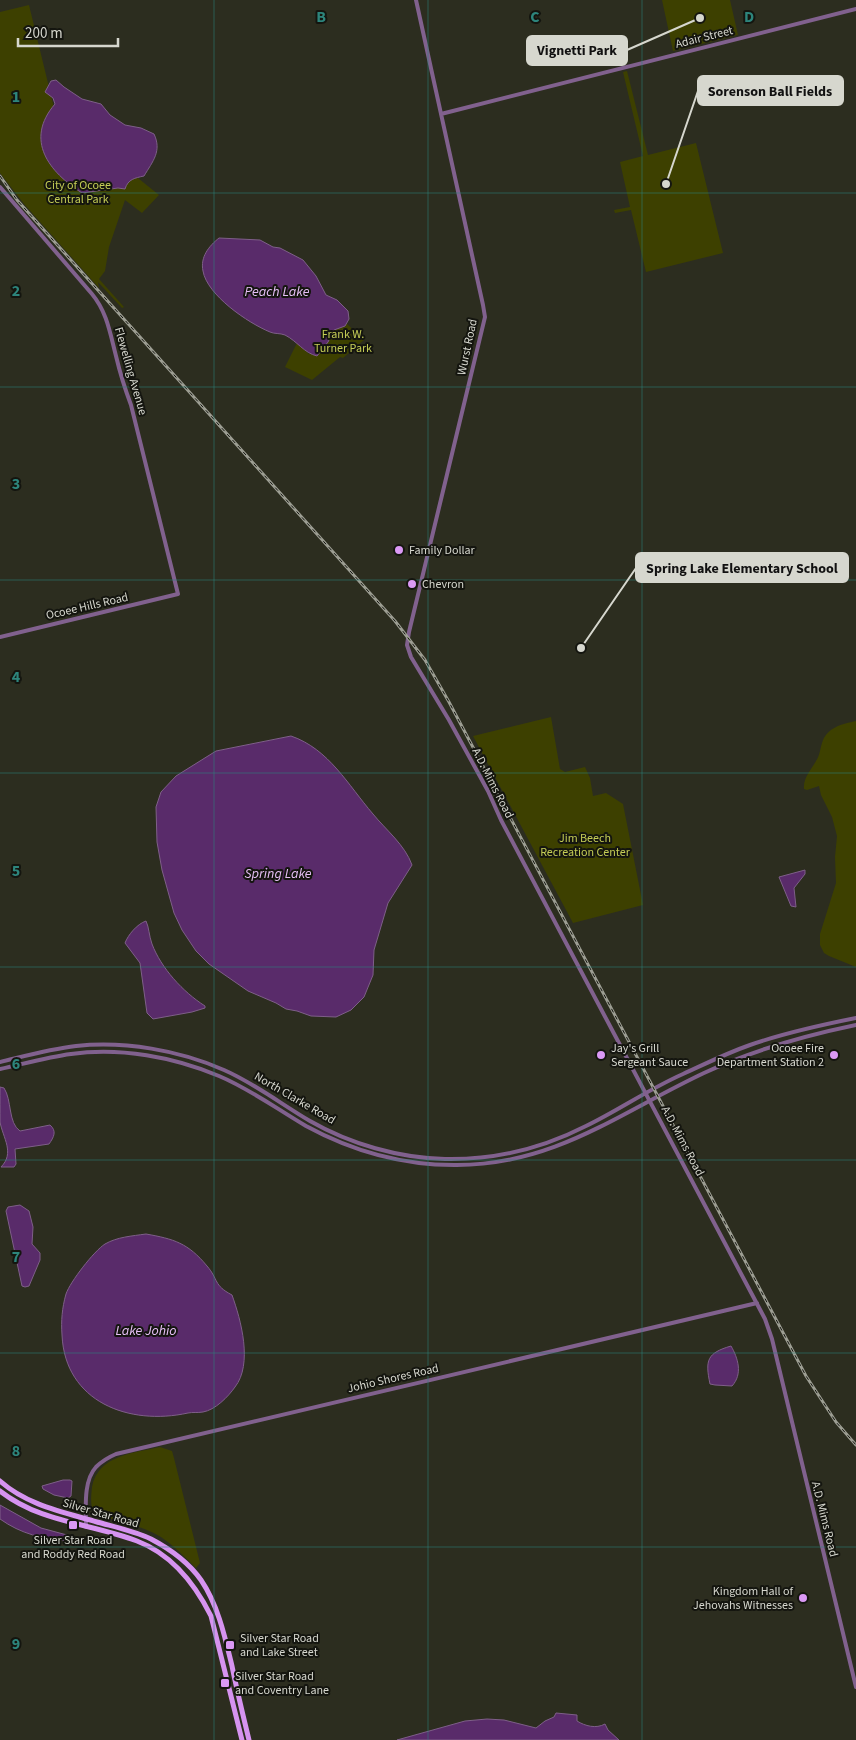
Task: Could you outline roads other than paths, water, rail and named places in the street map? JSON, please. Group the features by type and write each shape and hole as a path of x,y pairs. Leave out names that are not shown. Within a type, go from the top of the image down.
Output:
{"main road":[{"name":"Silver Star Road","path":"0,1480 22,1497 40,1506 134,1532 150,1539 178,1557 192,1569 211,1598 223,1632 249,1740"},
{"name":"Silver Star Road","path":"0,1491 42,1515 124,1537 150,1548 163,1556 191,1582 211,1616 242,1740"}],"street":[{"name":"Wurst Road","path":"408,638 485,317 416,0"},
{"name":"Adair Street","path":"442,114 856,9"},
{"name":"Flewelling Avenue","path":"0,187 92,294 106,316 121,376 131,405 178,594"},
{"name":"Ocoee Hills Road","path":"0,637 178,594"},
{"name":"A.D. Mims Road","path":"408,638 407,645 411,657 428,683 488,791 501,820 757,1303 772,1339 856,1687"},
{"name":"North Clarke Road","path":"0,1062 43,1052 83,1046 116,1046 157,1050 190,1058 224,1070 312,1122 357,1142 384,1150 444,1159 495,1156 544,1144 584,1128 689,1071 749,1045 856,1018"},
{"name":"North Clarke Road","path":"0,1069 77,1053 129,1053 157,1057 182,1063 221,1077 242,1087 315,1130 348,1146 390,1158 430,1165 474,1165 525,1157 569,1143 701,1075 753,1052 802,1037 856,1025"},
{"name":"Johio Shores Road","path":"86,1527 87,1491 90,1479 95,1468 116,1454 757,1303"}],"water":[{"path":"56,80 82,99 101,104 110,115 125,125 141,128 154,134 157,151 144,176 130,181 125,189 118,188 82,193 60,175 44,154 41,142 46,117 55,104 53,98 45,92 51,81"},
{"name":"Peach Lake","path":"219,238 260,240 303,260 316,276 326,295 337,300 348,311 349,319 345,326 334,330 328,342 317,356 308,352 285,335 261,328 240,315 212,289 203,271 202,266 206,252"},
{"name":"Spring Lake","path":"291,736 316,750 337,769 400,844 412,865 388,903 374,950 373,975 364,997 351,1010 336,1017 311,1016 286,1009 248,991 209,964 196,951 182,930 174,913 162,870 157,842 156,807 161,792 176,776 216,751"},
{"path":"805,870 805,874 794,888 796,907 791,906 779,877"},
{"path":"146,921 152,944 161,962 181,987 205,1006 205,1008 153,1019 147,1013 140,963 125,943 133,930"},
{"path":"0,1087 4,1088 14,1123 20,1131 50,1125 54,1132 49,1144 15,1149 16,1164 14,1167 1,1167 5,1162 8,1151 0,1122"},
{"path":"20,1205 29,1211 33,1227 32,1244 40,1253 40,1260 29,1286 25,1287 22,1286 6,1211 8,1207"},
{"name":"Lake Johio","path":"146,1234 173,1240 187,1247 207,1266 219,1285 232,1295 242,1329 244,1342 243,1366 240,1377 232,1391 208,1411 166,1416 144,1416 123,1412 104,1404 88,1393 75,1377 66,1358 62,1335 62,1315 66,1294 72,1282 89,1260 105,1244 120,1238"},
{"path":"731,1346 738,1366 735,1381 732,1386 710,1384 708,1363 712,1355"},
{"path":"63,1480 72,1481 71,1496 68,1498 54,1495 43,1489 42,1486"},
{"path":"0,1505 41,1528 67,1535 68,1541 41,1537 24,1532 8,1524 0,1519"},
{"path":"556,1713 577,1715 577,1721 594,1727 605,1724 608,1730 619,1740 397,1740 465,1721 487,1719 504,1720 536,1728 554,1717"}],"railway":[{"path":"0,176 17,200 395,621 425,660 806,1376 836,1422 856,1445"}],"place":[{"name":"Vignetti Park","path":"700,18"},
{"name":"Sorenson Ball Fields","path":"666,184"},
{"name":"Family Dollar","path":"399,550"},
{"name":"Chevron","path":"412,584"},
{"name":"Spring Lake Elementary School","path":"581,648"},
{"name":"Jay's Grill Sergeant Sauce","path":"601,1055"},
{"name":"Ocoee Fire Department Station 2","path":"834,1055"},
{"name":"Silver Star Road and Roddy Red Road","path":"73,1525"},
{"name":"Kingdom Hall of Jehovahs Witnesses","path":"803,1598"},
{"name":"Silver Star Road and Lake Street","path":"230,1645"},
{"name":"Silver Star Road and Coventry Lane","path":"225,1683"}],"park label":[{"name":"City of Ocoee Central Park","path":"78,192"},
{"name":"Frank W. Turner Park","path":"343,341"},
{"name":"Jim Beech Recreation Center","path":"585,845"}]}
